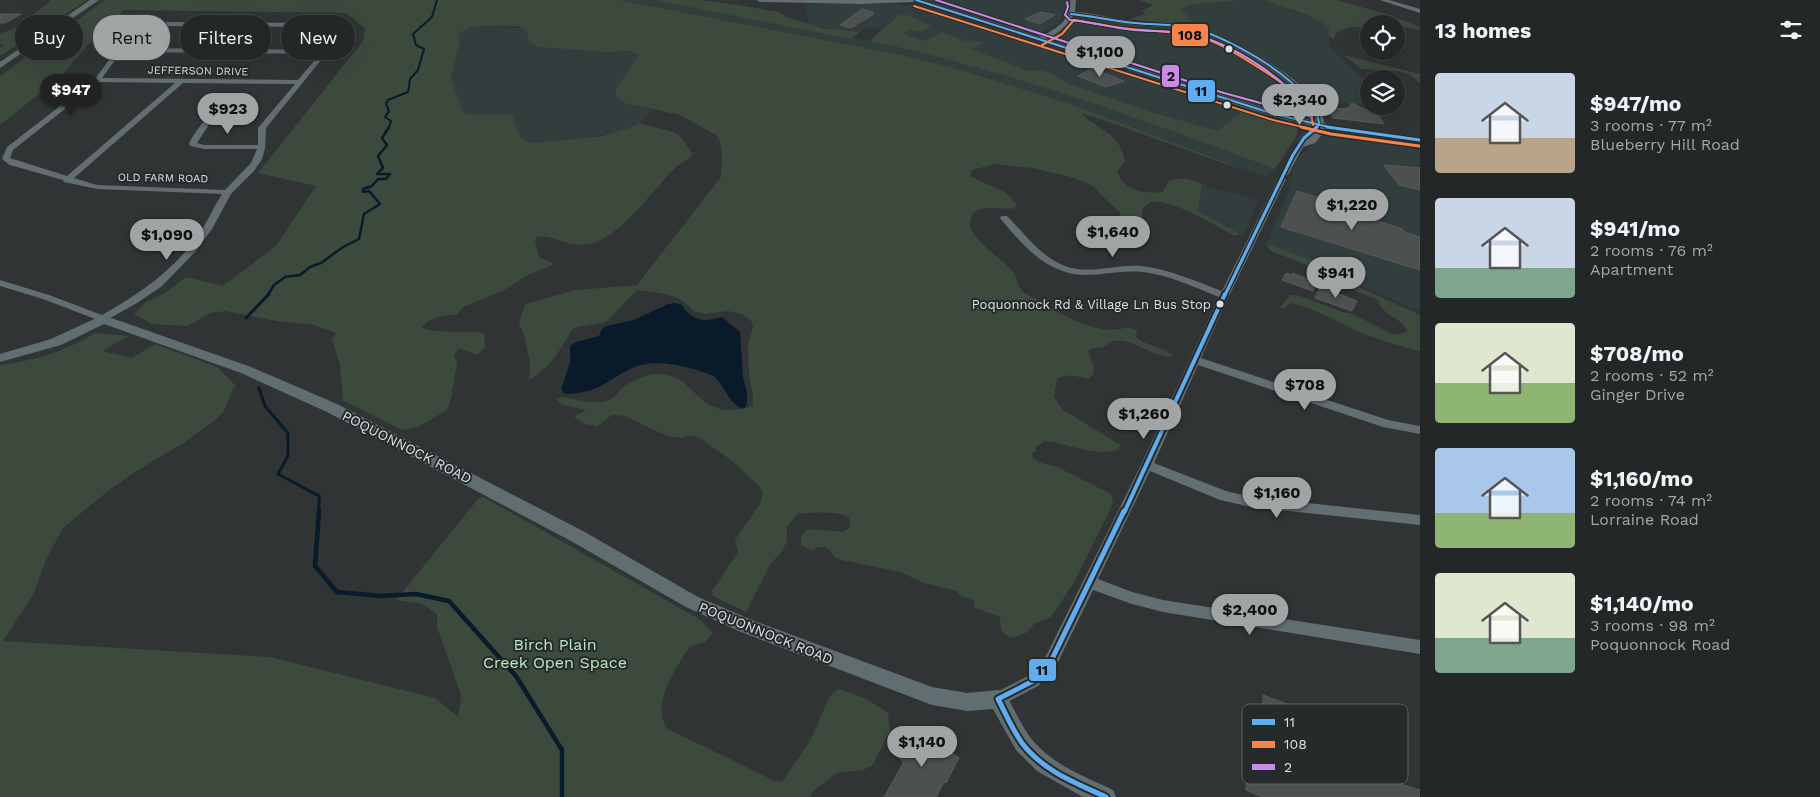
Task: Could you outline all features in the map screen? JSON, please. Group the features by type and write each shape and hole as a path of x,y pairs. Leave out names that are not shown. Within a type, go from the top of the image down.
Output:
{"main road":[{"path":"0,66 95,0"},
{"path":"915,0 1230,101 1319,125 1354,132 1420,140"},
{"path":"0,358 56,342 102,319"},
{"name":"POQUONNOCK ROAD","path":"102,319 254,373 332,408 577,536 692,602 747,626 932,696 966,702 998,699"},
{"path":"998,699 1017,734 1039,760 1064,776 1106,797"}],"street":[{"path":"760,0 862,2 915,0"},
{"path":"1073,0 1075,7 1083,12 1130,22 1196,30 1216,36 1270,67 1303,92 1316,108 1321,119 1319,125"},
{"path":"1383,0 1420,11"},
{"path":"1039,39 1058,29 1075,7"},
{"path":"1071,14 1106,17"},
{"path":"170,25 281,25"},
{"path":"170,50 281,52"},
{"path":"97,80 112,60"},
{"path":"227,193 260,155 262,128 317,60"},
{"name":"JEFFERSON DRIVE","path":"97,80 299,82"},
{"name":"OLD FARM ROAD","path":"97,80 10,149 6,159 13,163 67,180 97,187 221,191 227,193 205,232 171,274 142,297 102,319"},
{"path":"67,180 181,81"},
{"path":"210,116 208,124 194,140 193,144 204,146 261,147"},
{"name":"POQUONNOCK ROAD","path":"998,699 1027,686 1045,668 1069,627 1147,466 1224,295 1293,154 1301,145 1312,140 1320,132 1319,125"},
{"path":"1004,218 1039,255 1052,264 1086,272 1141,269 1165,274 1224,295"},
{"name":"POQUONNOCK ROAD","path":"0,283 46,297 102,319"},
{"path":"1195,360 1387,424 1420,430"},
{"path":"1147,466 1224,496 1252,502 1420,520"},
{"path":"1091,583 1132,598 1163,606 1420,647"}],"shaded area":[{"path":"619,0 655,0 869,41 973,65 1045,86 1129,114 1275,169 1267,176 1247,170 1065,102 954,68 901,55"},
{"path":"928,0 1068,0 1068,2 1067,11 1058,23 1040,33 1030,33"},
{"path":"1240,0 1265,0 1321,21 1329,28 1329,45 1360,76 1360,105 1316,100 1265,61 1222,37 1199,27 1185,26 1193,24 1181,8 1189,5"},
{"path":"806,4 897,4 906,6 918,4 1249,111 1241,112 1220,130 1214,130 1151,112 1070,84 1051,73 1040,70 1029,71 970,49 982,42 965,41 942,32 925,41 905,34 903,33 910,30 920,32 932,26 908,15 899,15 881,30 865,27 860,32 809,24"},
{"path":"1078,16 1129,24 1190,29 1213,37 1271,69 1307,99 1313,117 1309,119 1265,108 1055,39 1054,35"},
{"path":"475,26 523,28 526,30 529,40 544,48 637,52 639,56 634,105 653,110 642,121 613,134 533,143 520,139 480,115 465,114 462,111 451,77 460,43 458,33"},
{"path":"1327,132 1420,146 1420,311 1265,246 1291,187 1286,185 1300,156"},
{"path":"1202,184 1258,201 1243,236 1198,211"}],"green space":[{"path":"51,0 87,0 64,15 33,15"},
{"path":"105,0 619,0 901,55 954,68 1065,102 1238,167 1082,114 1114,138 1119,145 1125,161 1117,172 1124,183 1142,192 1163,192 1169,181 1178,179 1186,179 1202,184 1198,211 1240,234 1235,236 1181,208 1159,202 1151,202 1142,209 1142,217 1120,218 1120,212 1093,186 1075,178 1033,168 995,164 972,170 970,176 1006,193 1016,204 1015,208 983,208 974,213 970,220 971,228 976,237 1013,272 1023,292 1064,315 1100,329 1109,330 1128,327 1137,331 1136,337 1140,340 1174,356 1159,355 1129,342 1113,341 1103,347 1093,348 1088,351 1093,363 1094,373 1089,379 1069,375 1057,379 1054,397 1062,409 1120,445 1119,449 1103,452 1045,441 1036,447 1036,451 1032,453 1033,458 1041,463 1055,466 1111,494 1113,503 1073,584 1051,617 1034,624 1028,632 1010,638 1001,630 1000,617 973,607 975,601 960,595 957,591 924,583 900,572 837,559 830,550 824,547 816,547 814,551 801,545 801,538 805,531 812,529 843,532 850,527 849,518 844,515 831,513 797,514 787,527 787,541 781,553 771,563 746,612 713,596 712,591 738,552 735,540 760,504 763,493 758,485 731,460 700,438 691,435 682,438 667,436 625,416 612,415 597,426 585,424 574,417 586,410 560,404 556,399 561,397 590,402 607,401 633,381 646,376 660,374 683,382 700,398 720,409 734,410 753,406 748,346 753,327 752,322 742,314 728,311 705,314 693,311 676,297 637,290 606,322 573,328 549,364 529,380 530,362 524,335 519,323 525,304 576,290 637,285 721,177 722,150 716,135 680,115 625,103 616,96 616,90 639,54 628,51 612,52 537,47 529,40 526,30 518,26 475,26 458,33 460,43 451,77 462,111 465,114 512,115 520,138 533,143 603,136 630,128 639,123 674,132 681,137 693,154 675,168 636,212 601,240 590,244 578,245 549,237 537,237 535,241 539,257 554,264 526,276 504,290 463,307 458,314 433,318 425,324 422,328 429,330 484,333 485,348 477,355 459,348 454,355 457,364 447,410 418,427 402,430 343,400 340,365 332,339 336,333 314,325 277,321 226,311 210,313 188,326 152,324 134,314 146,302 162,295 186,277 223,286 275,247 316,186 258,173 348,60 355,60 355,51 363,41 365,28 355,20 355,15 346,13 124,10 119,15 93,15 93,39 83,51 83,16"},
{"path":"655,0 699,0 737,5 779,12 786,17 823,28 860,32 851,39"},
{"path":"1140,0 1240,0 1189,5 1181,9 1194,24 1185,26 1130,19 1145,14 1142,11 1152,5"},
{"path":"1265,0 1336,0 1390,15 1360,15 1360,27 1348,27 1335,34 1334,39 1329,36 1329,28 1314,18"},
{"path":"899,15 908,15 932,26 920,32 910,30 903,33 905,34 925,41 942,32 965,41 984,42 971,49 1029,71 1040,70 1051,73 1070,84 1151,112 1218,131 1241,112 1249,111 1291,124 1297,128 1297,135 1275,169 1075,97 973,66 869,41"},
{"path":"1405,21 1420,27 1420,30 1405,28"},
{"path":"15,28 15,46 0,56 0,48 5,45 0,44 0,34"},
{"path":"1344,55 1404,70 1380,70 1361,69"},
{"path":"22,60 75,60 59,78 0,125 0,76"},
{"path":"1405,70 1420,74 1420,83 1405,73"},
{"path":"1268,244 1324,265 1359,287 1420,315 1420,351 1366,335 1299,305 1291,303 1283,309 1280,307 1290,295 1297,295 1342,312 1353,314 1392,334 1400,334 1407,331 1405,326 1380,306 1378,300 1341,285 1319,270 1269,250"},
{"name":"Birch Plain Creek Open Space","path":"95,333 129,336 102,351 132,358 155,344 217,367 236,386 224,411 215,420 185,442 109,490 63,528 46,560 33,595 3,641 270,657 435,698 458,717 461,699 460,692 437,627 437,614 423,604 396,600 478,499 483,497 701,620 713,633 705,642 690,646 672,675 663,698 662,709 663,720 668,729 775,781 782,782 810,741 830,696 838,689 864,698 888,713 890,731 873,765 863,770 837,773 814,790 810,797 0,797 0,365 25,361 49,354 73,345"}],"water":[{"path":"668,304 682,305 695,318 710,320 722,317 740,332 743,377 747,393 747,404 744,409 731,399 713,376 672,364 639,365 601,386 587,391 566,394 561,390 570,362 570,346 600,335 601,330 606,326 634,320"}],"building":[{"path":"862,9 874,14 851,28 840,25"},
{"path":"1041,12 1055,15 1039,24 1025,19"},
{"path":"0,14 21,14 15,15 15,17 5,23 0,23"},
{"path":"1092,68 1124,81 1106,87 1078,76"},
{"path":"1352,103 1360,107 1360,115 1378,115 1384,124 1333,118 1326,107 1347,109"},
{"path":"1384,165 1420,168 1420,190 1399,185"},
{"path":"1297,191 1316,197 1315,199 1362,214 1367,216 1367,218 1403,229 1402,231 1420,237 1420,270 1281,227"},
{"path":"1286,273 1292,275 1293,273 1317,283 1313,291 1282,280"},
{"path":"1320,287 1357,301 1352,311 1315,298"},
{"path":"1263,695 1286,704 1263,704"},
{"path":"915,728 959,758 946,783 944,782 936,797 884,797 904,762 898,757"},
{"path":"1246,784 1400,784 1420,790 1420,797 1262,797 1246,790"}],"waterway":[{"path":"389,128 391,121 385,117 389,111 386,104 388,100 408,92 410,79 418,70 424,49 416,45 413,34 432,17 437,0"},
{"path":"268,295 274,285 285,277 300,275 310,267 321,263 343,247 359,239 364,214 380,204 369,191 363,192 363,189 372,186 378,179 386,179 390,174 377,174 383,168 378,156 387,145 382,138 389,127"},
{"path":"246,318 269,294"},
{"path":"259,388 265,406 288,433 288,456 278,474 319,496 319,511"},
{"path":"319,511 315,566 337,592 381,596 416,594 449,601 516,676 562,750 562,797"}],"transit line":[{"name":"11","path":"916,0 1274,114 1332,128 1420,140"},
{"name":"2","path":"936,0 1224,93 1312,117 1306,106 1280,81 1227,48 1191,34 1134,30 1070,20 1065,15 1068,7 1067,2"},
{"name":"108","path":"914,6 1273,120 1331,134 1419,146"},
{"name":"11","path":"1071,14 1143,24 1186,27 1203,31 1231,43 1268,65 1301,90 1318,114 1319,125"},
{"name":"108","path":"1042,45 1062,34 1074,20 1131,29 1185,34 1213,42 1250,62 1290,89 1304,103 1312,115 1313,125"},
{"name":"11","path":"1106,797 1064,777 1035,757 1019,738 998,699 1033,681 1052,659 1147,465 1222,300 1293,155 1304,138 1319,125"}],"place":[{"name":"Poquonnock Rd & Village Ln Bus Stop","path":"1220,304"}]}
